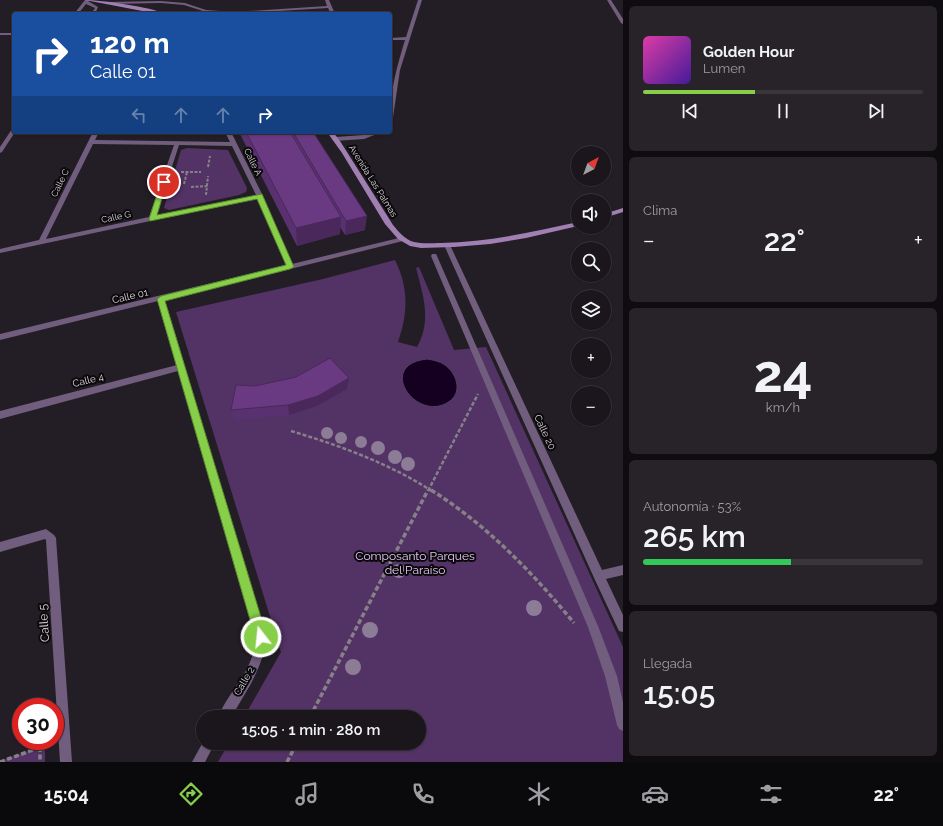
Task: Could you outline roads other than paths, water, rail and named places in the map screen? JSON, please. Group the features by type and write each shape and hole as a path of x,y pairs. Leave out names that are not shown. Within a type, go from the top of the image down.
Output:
{"main road":[{"path":"87,1 108,3 153,12"},
{"name":"Avenida Las Palmas","path":"332,134 361,176 386,220 403,239"},
{"path":"611,214 623,210"},
{"path":"403,239 412,244 447,245 528,236 571,226"}],"street":[{"path":"327,0 332,12"},
{"path":"392,105 398,70 420,0"},
{"path":"610,0 623,23"},
{"path":"78,12 87,1 97,8 94,12"},
{"path":"108,3 144,1 185,2 206,11 220,12"},
{"path":"250,12 330,7"},
{"path":"0,34 12,34"},
{"path":"392,39 409,38"},
{"path":"0,151 12,133"},
{"name":"Calle C","path":"41,243 95,134"},
{"name":"Calle A","path":"229,134 260,196 290,267"},
{"path":"335,138 364,137 373,134"},
{"path":"91,142 234,144"},
{"path":"152,219 177,144"},
{"name":"Calle G","path":"0,251 260,196"},
{"name":"Calle 01","path":"0,337 403,239"},
{"name":"Calle 20","path":"447,245 623,627"},
{"path":"434,256 593,626 611,676 623,725"},
{"name":"Calle 2","path":"161,299 261,637 261,648 257,660 228,710"},
{"name":"Calle 4","path":"0,414 182,368"},
{"name":"Calle 5","path":"0,548 46,534 51,538 66,762"},
{"path":"599,576 623,570"},
{"path":"198,762 205,750"}],"park label":[{"name":"Composanto Parques del Paraíso","path":"415,563"}]}
